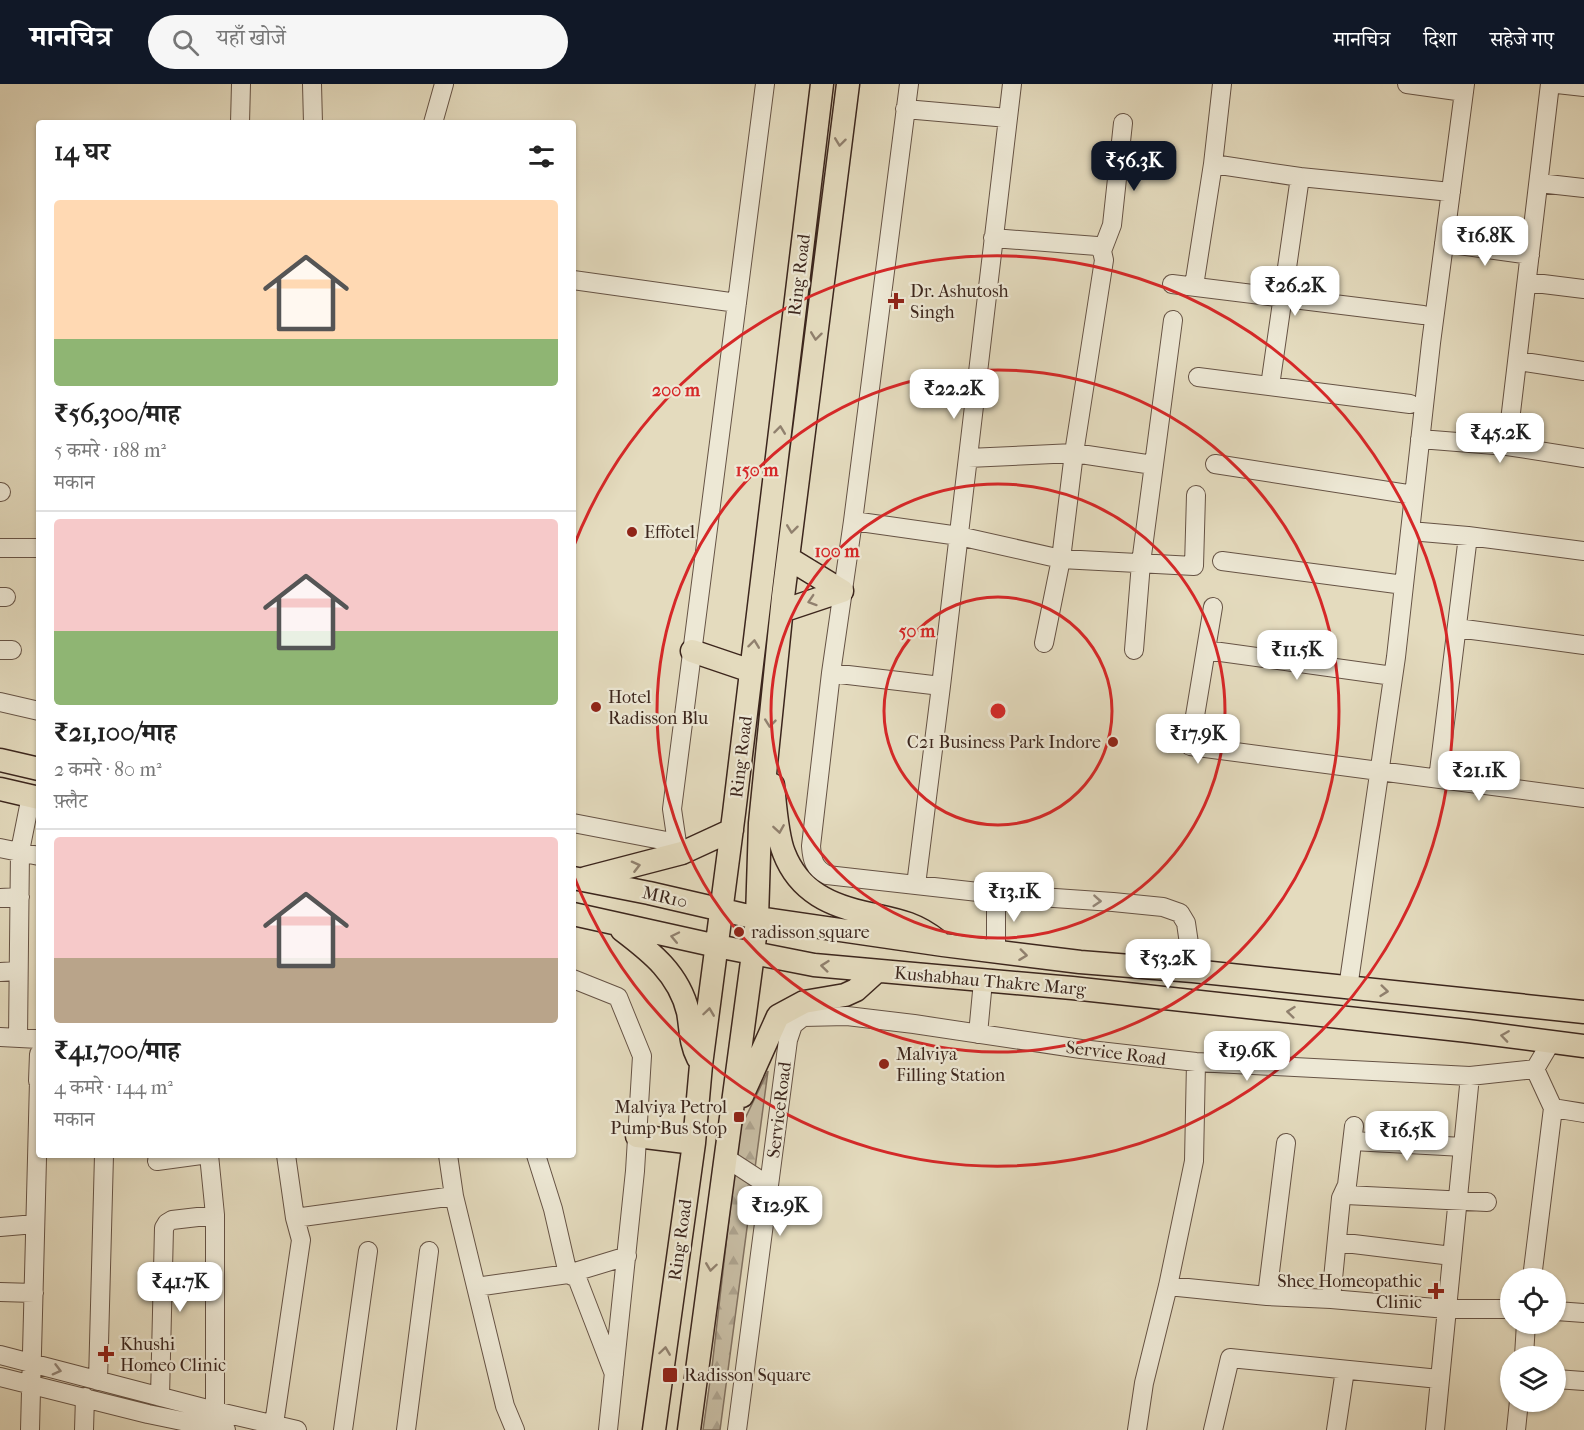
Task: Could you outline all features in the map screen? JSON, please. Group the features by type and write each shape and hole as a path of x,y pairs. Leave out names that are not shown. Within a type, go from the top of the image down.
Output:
{"main road":[{"name":"Ring Road","path":"654,1430 694,1143 701,1065 732,830 822,84"},
{"name":"Ring Road","path":"688,1430 753,954 757,918 760,823 782,611 848,84"},
{"path":"788,558 842,591"},
{"path":"782,611 842,591"},
{"path":"692,651 751,671"},
{"path":"768,751 783,852 796,878 823,900 907,922 924,929 943,945"},
{"path":"0,760 36,768"},
{"path":"0,789 35,797"},
{"path":"576,879 732,830"},
{"name":"MR10","path":"576,879 757,918"},
{"name":"MR10","path":"576,915 753,954"},
{"name":"Kushabhau Thakre Marg","path":"757,918 1080,962 1193,971 1584,1012"},
{"path":"615,925 652,953 681,992 688,1013 692,1047 701,1065"},
{"name":"Kushabhau Thakre Marg","path":"753,954 814,965 1072,988 1468,1030 1584,1046"},
{"path":"730,1122 778,1016 804,1002 845,995 856,990 877,971"},
{"path":"637,1136 694,1143"}],"street":[{"path":"240,120 241,84"},
{"path":"312,84 313,120"},
{"path":"435,120 444,84"},
{"path":"576,824 680,848 672,809 765,84"},
{"path":"909,84 831,673 811,846 812,858 815,866 827,875 996,894 1163,907 1180,913 1186,923 1193,971"},
{"path":"916,885 1012,84"},
{"path":"1194,286 1213,164 1217,84"},
{"path":"1348,987 1393,676 1444,243 1465,88 1407,84"},
{"path":"1507,446 1550,84"},
{"path":"1557,84 1584,87"},
{"path":"905,109 1008,118"},
{"path":"1102,251 1112,225 1123,123"},
{"path":"1213,164 1300,177 1451,192"},
{"path":"1270,386 1300,177"},
{"path":"1539,183 1584,188"},
{"path":"993,238 1097,246 1102,251 1104,260 1060,559 1044,643"},
{"path":"1444,243 1530,255"},
{"path":"576,280 737,303"},
{"path":"1527,282 1584,289"},
{"path":"1172,284 1423,315"},
{"path":"1134,650 1141,563 1173,320"},
{"path":"1518,361 1584,370"},
{"path":"1198,377 1410,404"},
{"path":"1420,439 1507,446 1584,458"},
{"path":"968,458 1074,453 1153,465"},
{"path":"1215,464 1414,495"},
{"path":"852,521 958,536 1060,559 1194,566 1196,495"},
{"path":"1410,531 1584,551"},
{"path":"1438,779 1468,536"},
{"path":"0,548 36,548"},
{"path":"1222,561 1404,585"},
{"path":"1214,607 1190,746 1584,798"},
{"path":"1457,628 1584,645"},
{"path":"1206,650 1393,676"},
{"path":"831,673 941,686"},
{"path":"0,702 36,710"},
{"path":"35,797 21,851 18,971 9,1038 36,1039"},
{"path":"0,848 36,855"},
{"path":"996,894 996,951"},
{"path":"0,898 21,897"},
{"path":"0,972 18,971"},
{"path":"576,980 618,997 642,1056 627,1256 608,1430"},
{"path":"978,1034 984,981"},
{"name":"Service Road","path":"788,1040 793,1025 804,1017 847,1016 1081,1049 1196,1062 1470,1076 1535,1069"},
{"name":"ServiceRoad","path":"737,1430 788,1040"},
{"path":"1533,1268 1553,1108 1535,1069 1551,1042"},
{"path":"1137,1430 1144,1383 1168,1286 1194,1161 1196,1062"},
{"path":"1436,1430 1439,1379 1470,1076"},
{"path":"1553,1108 1584,1113"},
{"path":"1331,1299 1341,1198 1347,1185 1353,1134 1462,1147"},
{"path":"1267,1296 1286,1143"},
{"path":"30,1430 37,1158"},
{"path":"98,1381 104,1158"},
{"path":"157,1161 179,1158"},
{"path":"209,1158 215,1215 215,1411"},
{"path":"274,1424 301,1240 295,1218 286,1158"},
{"path":"448,1158 454,1196 505,1406 515,1430"},
{"path":"537,1158 553,1209 568,1274"},
{"path":"726,1158 769,1186"},
{"path":"1341,1198 1347,1195 1487,1202"},
{"path":"295,1218 454,1196"},
{"path":"160,1396 164,1228 172,1220 215,1215"},
{"path":"0,1227 35,1224"},
{"path":"1337,1242 1452,1256"},
{"path":"343,1430 368,1251"},
{"path":"406,1430 429,1251"},
{"path":"476,1287 568,1274 627,1256"},
{"path":"568,1274 577,1278 615,1377"},
{"path":"1168,1286 1267,1296 1447,1309 1500,1309"},
{"path":"0,1292 34,1293"},
{"path":"1566,1312 1584,1313"},
{"path":"0,1355 297,1430"},
{"path":"1214,1430 1230,1358 1439,1379"},
{"path":"1336,1430 1345,1370"},
{"path":"0,1377 85,1397 147,1422 226,1430"},
{"path":"1566,1379 1584,1381"},
{"path":"84,1430 85,1397"},
{"path":"1516,1430 1518,1412"}],"green space":[{"path":"768,1071 720,1430 703,1430 739,1131"}],"place":[{"name":"Dr. Ashutosh Singh","path":"896,301"},
{"name":"Effotel","path":"632,532"},
{"name":"Hotel Radisson Blu","path":"596,707"},
{"name":"C21 Business Park Indore","path":"1113,742"},
{"name":"radisson square","path":"739,932"},
{"name":"Malviya Filling Station","path":"884,1064"},
{"name":"Malviya Petrol Pump Bus Stop","path":"739,1117"},
{"name":"Shee Homeopathic Clinic","path":"1436,1291"},
{"name":"Khushi Homeo Clinic","path":"106,1354"},
{"name":"Radisson Square","path":"670,1375"}]}
